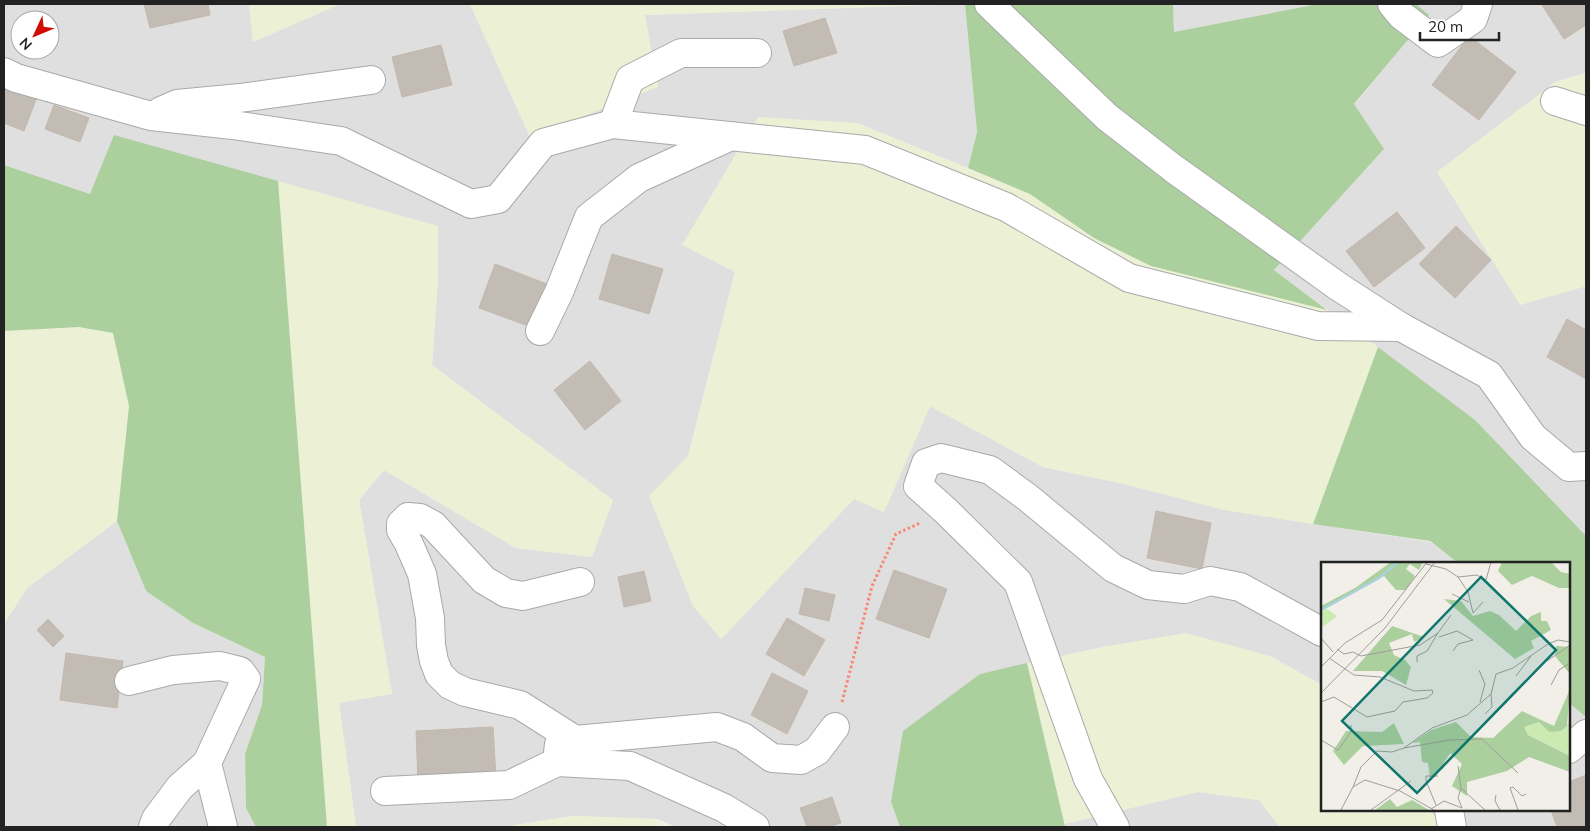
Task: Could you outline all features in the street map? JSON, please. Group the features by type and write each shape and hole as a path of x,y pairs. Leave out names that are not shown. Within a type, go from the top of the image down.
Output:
{"street":[{"path":"989,4 1107,118 1174,169 1339,287 1401,327 1490,375 1533,437 1569,467 1586,466"},
{"path":"1392,4 1401,15 1438,43 1473,19 1478,4"},
{"path":"613,124 630,79 681,53 757,53"},
{"path":"4,72 16,78 151,116 341,141 471,204 498,199 543,144 613,124 865,150 1006,207 1129,278 1318,326 1401,327"},
{"path":"151,116 177,104 240,98 371,80"},
{"path":"1554,101 1586,111"},
{"path":"540,331 589,217 639,178 732,136"},
{"path":"1115,827 1088,779 1018,582 918,486 926,464 940,458 990,470 1027,497 1113,568 1148,585 1184,589 1210,581 1240,587 1321,631"},
{"path":"575,740 520,706 465,692 450,685 439,674 431,645 430,618 422,574 401,530 401,524 408,517 420,518 433,525 484,580 506,594 523,596 580,582"},
{"path":"129,681 173,670 220,666 240,671 246,679 207,763 180,787 156,819 153,827"},
{"path":"557,762 559,744 575,740 717,727 743,737 772,758 801,760 817,751 835,727"},
{"path":"1570,749 1586,734"},
{"path":"385,791 509,785 557,762 630,766 724,808 755,827"},
{"path":"207,763 223,827"},
{"path":"1449,811 1452,827"}],"path":[{"path":"835,727 872,586 896,534 946,511"}],"shaded area":[{"path":"4,4 249,4 253,42 340,4 470,4 530,137 645,15 965,4 977,132 968,168 857,123 682,244 735,271 688,456 649,497 722,638 854,499 884,512 930,406 1043,467 1120,483 1225,510 1430,542 1457,562 1321,562 1321,684 1270,656 1108,646 980,674 891,802 900,827 676,827 657,819 572,816 503,827 356,827 339,703 392,693 359,500 384,470 516,548 592,557 613,500 432,365 438,279 90,194 4,165"},
{"path":"1173,4 1318,4 1174,32"},
{"path":"1416,4 1586,4 1586,73 1555,82 1520,305 1586,286 1586,536 1394,359 1274,270 1384,149 1354,105 1429,15"},
{"path":"117,521 146,591 193,623 265,657 262,705 245,754 246,808 256,827 4,827 4,624 27,588"},
{"path":"1570,704 1586,717 1586,827 1445,827 1430,811 1570,811"},
{"path":"1198,792 1259,800 1280,827 1065,827 1064,824"}],"green space":[{"path":"249,4 340,4 253,42"},
{"path":"470,4 954,4 645,15 658,87 530,137"},
{"path":"965,4 1173,4 1174,32 1318,4 1416,4 1429,15 1354,104 1384,149 1274,270 1327,310 1151,266 1094,238 1030,194 968,168 977,132"},
{"path":"1586,73 1586,286 1520,305 1437,172 1555,82"},
{"path":"758,117 857,123 1030,194 1094,238 1151,266 1327,310 1378,347 1313,524 1225,510 1120,483 1043,467 930,406 884,512 854,499 721,639 693,606 649,496 688,456 735,272 682,245"},
{"path":"114,135 278,181 327,827 256,827 246,808 245,754 262,705 265,657 193,623 146,591 117,521 129,406 113,333 79,327 4,331 4,165 90,194"},
{"path":"278,181 438,226 438,279 432,365 613,500 592,557 516,548 384,470 359,499 392,694 339,703 356,827 327,827"},
{"path":"79,327 113,333 129,406 117,521 27,588 4,624 4,331"},
{"path":"1378,347 1475,420 1586,536 1586,717 1570,704 1570,562 1457,562 1430,541 1313,524"},
{"path":"1186,633 1270,656 1321,684 1321,811 1430,811 1445,827 1280,827 1259,800 1198,792 1064,824 1027,663 1108,646"},
{"path":"1027,663 1065,827 900,827 891,802 903,731 980,674"},
{"path":"572,816 657,819 660,827 503,827"}],"building":[{"path":"144,4 208,4 210,15 150,28"},
{"path":"1586,4 1586,25 1564,39 1542,5"},
{"path":"825,18 837,53 794,66 783,31"},
{"path":"1469,36 1516,72 1479,120 1432,85"},
{"path":"441,45 452,85 402,97 392,57"},
{"path":"4,84 37,97 24,131 4,123"},
{"path":"54,105 89,118 80,142 45,129"},
{"path":"1397,212 1425,248 1374,287 1346,251"},
{"path":"1456,226 1491,260 1455,298 1419,264"},
{"path":"612,254 663,269 649,314 599,299"},
{"path":"495,264 547,284 531,327 479,308"},
{"path":"1567,319 1586,330 1586,379 1547,357"},
{"path":"590,361 621,401 585,430 554,390"},
{"path":"1156,511 1211,523 1202,569 1147,558"},
{"path":"894,570 947,589 929,638 876,619"},
{"path":"644,571 651,601 624,607 618,577"},
{"path":"805,588 835,595 829,621 799,614"},
{"path":"787,618 825,640 804,676 766,654"},
{"path":"48,619 64,636 53,647 37,630"},
{"path":"66,653 123,661 117,708 60,700"},
{"path":"772,673 808,691 787,734 751,715"},
{"path":"493,727 496,777 418,781 416,731"},
{"path":"1586,775 1586,827 1557,827 1551,811 1570,811 1570,782"},
{"path":"832,797 841,823 828,827 807,827 800,808"}]}
